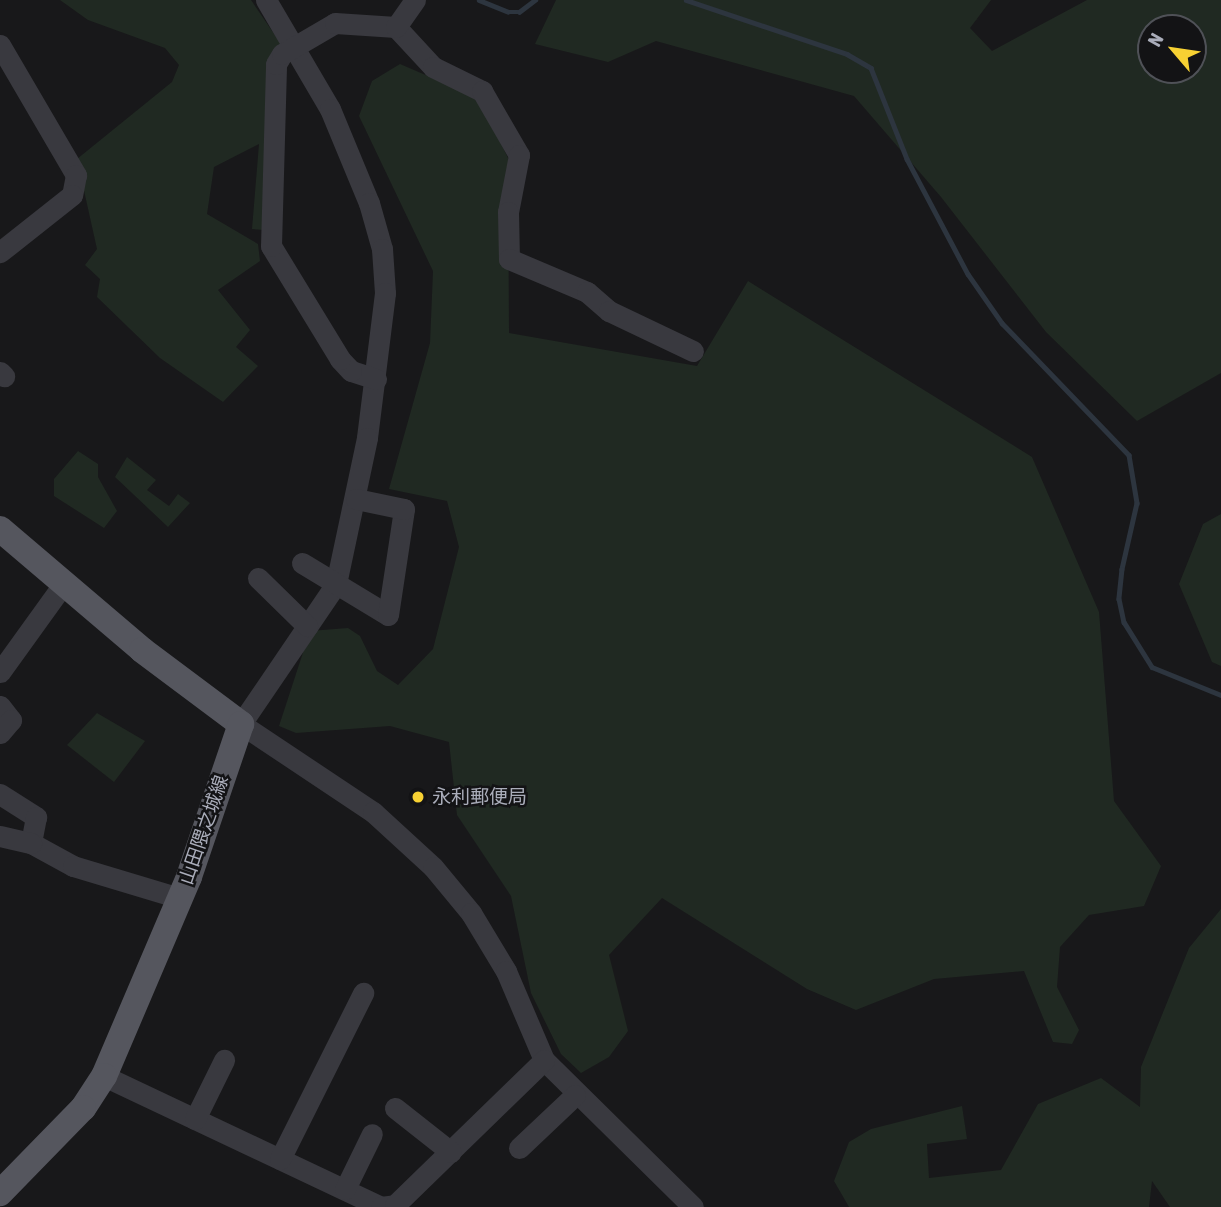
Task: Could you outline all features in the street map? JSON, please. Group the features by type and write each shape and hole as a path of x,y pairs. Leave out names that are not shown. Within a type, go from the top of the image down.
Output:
{"main road":[{"path":"2,534 65,582 142,650 241,724"},
{"name":"山田隈之城線","path":"0,1194 83,1108 104,1076 180,898 241,724"}],"street":[{"path":"266,0 296,44 369,203 382,249 385,293 376,379 358,463 356,499 336,584 241,724 373,812 433,867 471,913 506,971 544,1060 575,1095 693,1207"},
{"path":"396,27 415,0"},
{"path":"376,379 351,371 340,359 271,246 276,64 296,44 335,23 396,27 433,67 482,91 519,155 508,212 509,259 587,292 609,311 693,351"},
{"path":"0,45 76,175 72,195 3,241"},
{"path":"302,562 388,615 404,509 356,499"},
{"path":"258,578 306,626"},
{"path":"4,660 65,582"},
{"path":"0,706 11,720 0,733"},
{"path":"0,794 36,817 31,843"},
{"path":"0,836 31,843 73,866 180,898"},
{"path":"280,1159 363,993"},
{"path":"195,1119 224,1060"},
{"path":"104,1076 381,1207 395,1206 544,1060"},
{"path":"519,1148 575,1095"},
{"path":"395,1108 451,1152"},
{"path":"345,1189 372,1134"}],"shaded area":[{"path":"60,0 251,0 281,44 264,230 252,229 259,144 214,167 207,214 258,244 260,261 218,290 250,330 236,347 258,366 223,402 160,358 97,297 100,279 85,265 97,249 77,159 172,82 179,65 165,48 88,20"},
{"path":"556,0 991,0 970,28 992,51 1087,0 1221,0 1221,373 1137,421 1046,332 941,197 854,96 656,41 608,62 535,44"},
{"path":"400,64 479,98 508,158 509,333 697,366 748,281 1032,457 1099,612 1114,801 1161,866 1144,906 1089,915 1060,947 1057,987 1079,1030 1072,1044 1053,1042 1024,971 934,979 856,1010 807,989 662,898 609,955 628,1031 609,1057 581,1073 561,1054 531,993 511,896 457,815 449,742 390,726 296,733 279,726 310,631 348,628 360,636 377,671 398,685 433,649 459,547 447,501 389,489 430,343 433,271 359,116 372,81"},
{"path":"78,451 98,464 98,477 117,511 104,528 54,496 54,479"},
{"path":"127,457 156,480 147,490 169,506 178,494 190,503 168,527 115,477"},
{"path":"1221,514 1221,666 1212,662 1179,584 1203,524"},
{"path":"97,713 145,741 114,782 67,745"},
{"path":"1221,909 1221,1207 1170,1207 1152,1181 1149,1207 849,1207 834,1181 849,1142 871,1129 962,1106 967,1139 927,1144 929,1178 1001,1170 1038,1104 1101,1078 1140,1107 1141,1067 1189,948"}],"waterway":[{"path":"479,0 508,12 519,12 535,0"},
{"path":"686,0 847,54 871,68 907,159 968,274 1002,323 1129,455 1137,503 1122,569 1119,599 1124,622 1152,667 1221,695"}],"place":[{"name":"永利郵便局","path":"418,797"}]}
